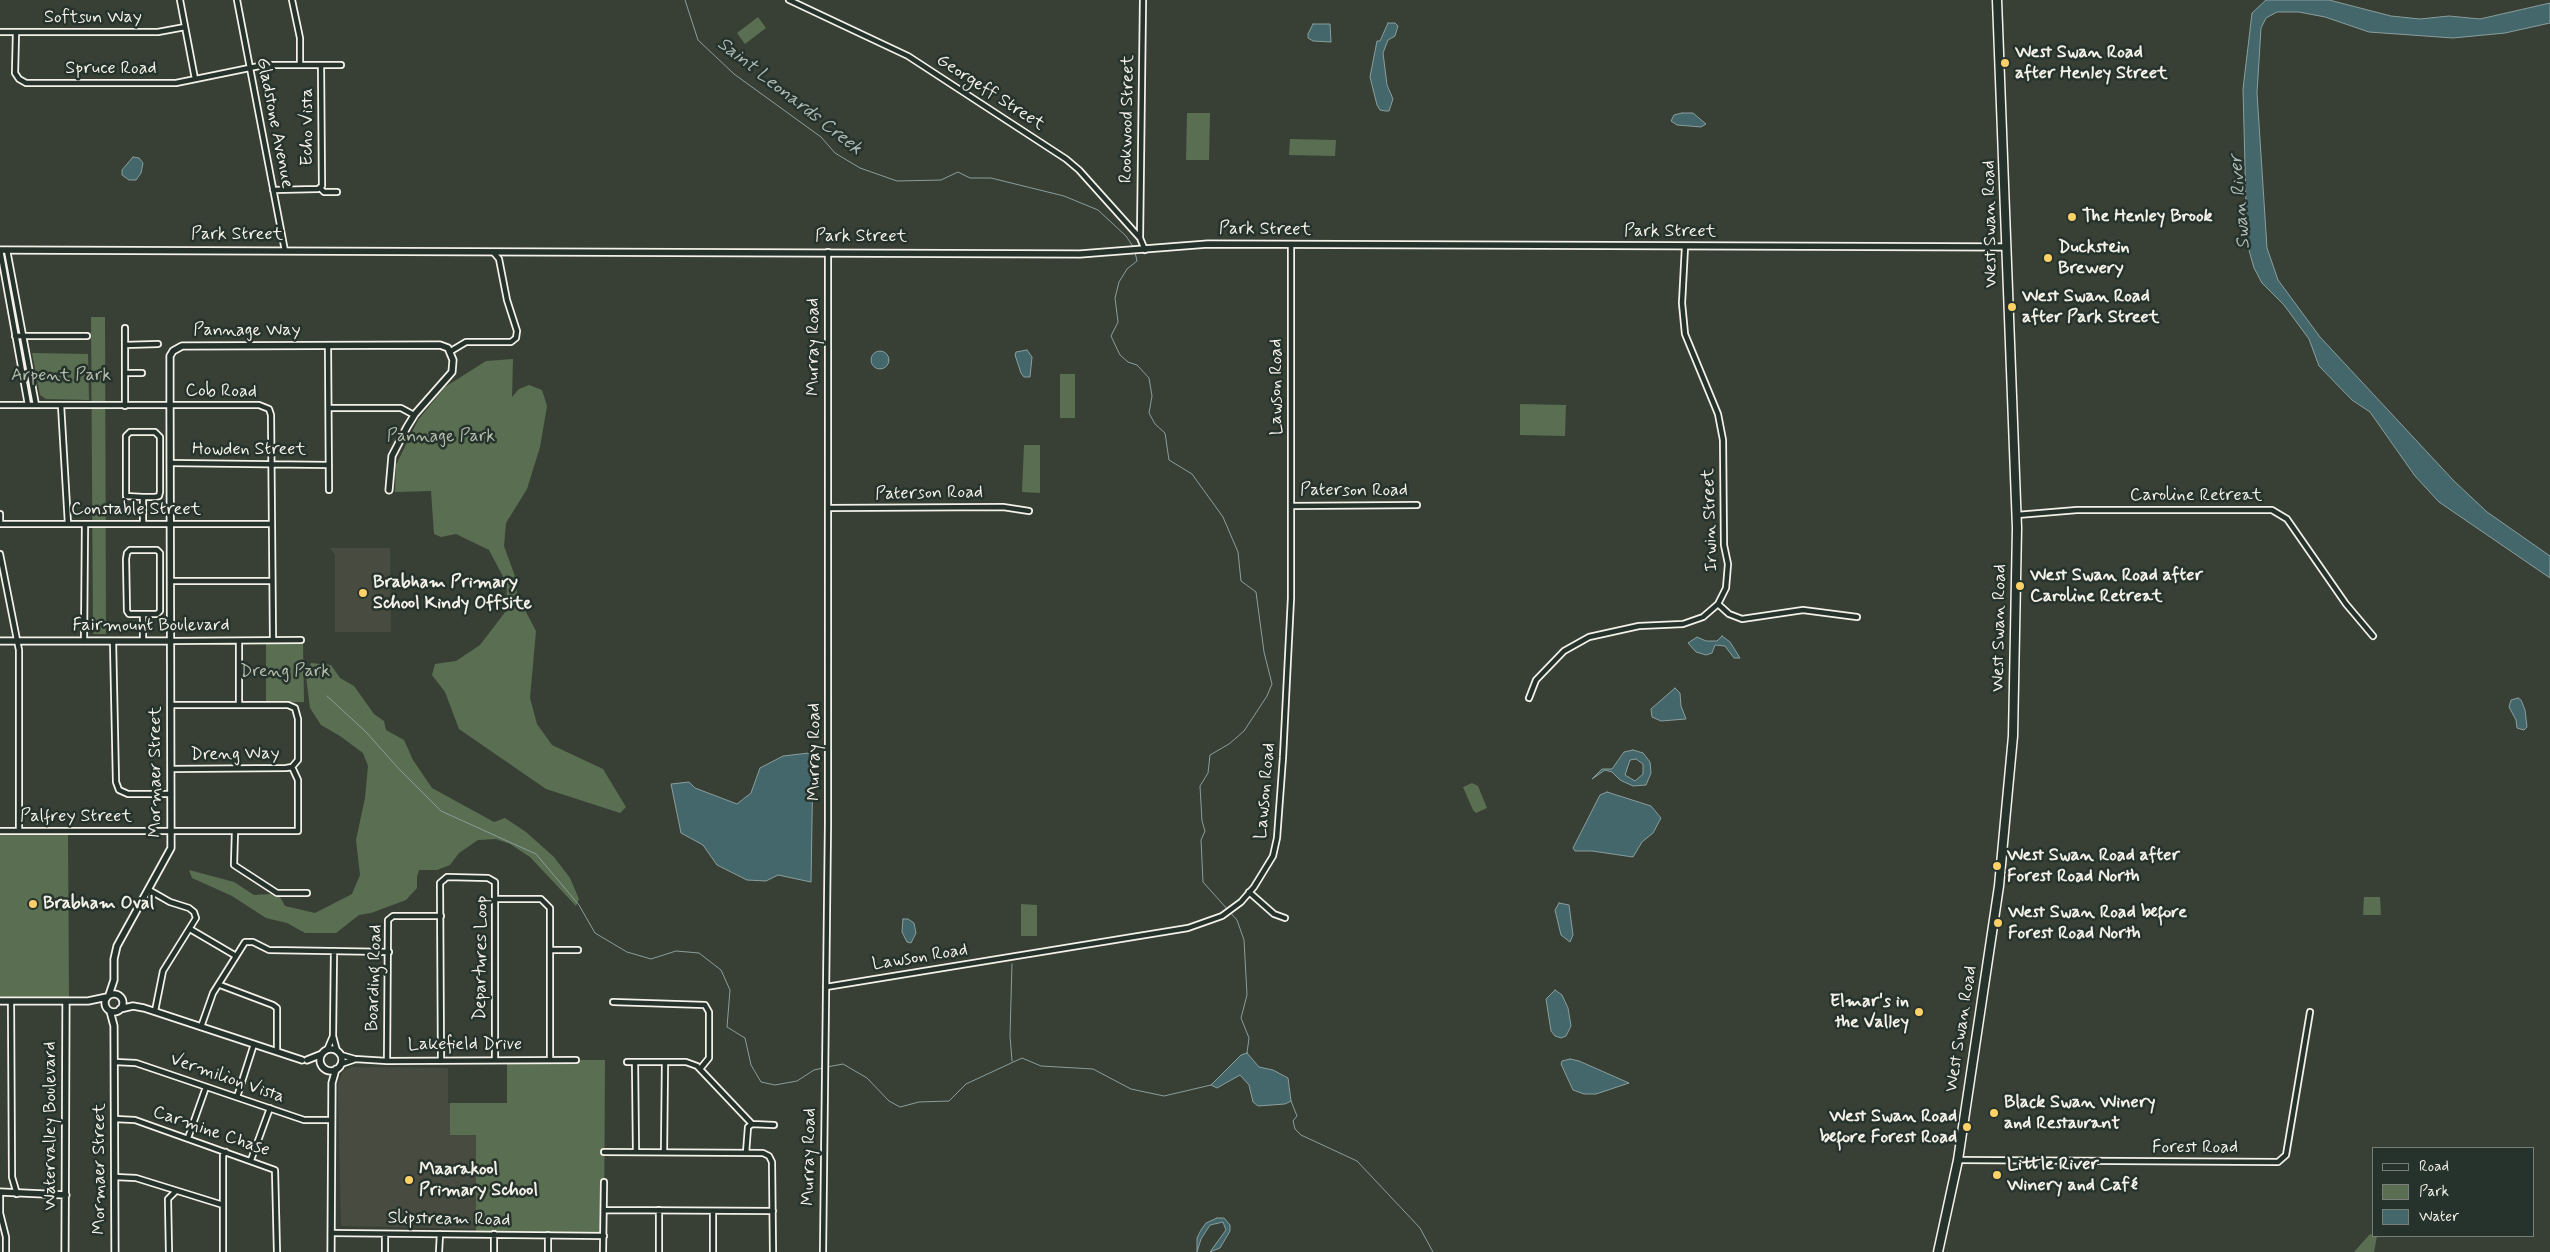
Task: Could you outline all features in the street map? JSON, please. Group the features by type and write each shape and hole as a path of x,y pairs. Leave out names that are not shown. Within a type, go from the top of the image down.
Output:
{"main road":[{"name":"West Swan Road","path":"1938,1252 1958,1160 2002,858 2013,736 2017,515 2005,246 2005,163 1997,0"}],"street":[{"path":"180,0 195,79"},
{"name":"Gladstone Avenue","path":"237,0 285,250"},
{"path":"292,0 300,38 300,64"},
{"name":"Georgeff Street","path":"789,0 908,56 1066,158 1140,238 1145,250"},
{"name":"Rookwood Street","path":"1140,238 1143,0"},
{"name":"Softsun Way","path":"0,32 158,32 185,28"},
{"name":"Spruce Road","path":"16,32 15,72 19,79 26,82 176,83 250,68 300,64 342,65"},
{"name":"Echo Vista","path":"320,188 322,65"},
{"name":"Echo Vista","path":"273,190 320,188 324,192 337,192"},
{"name":"Park Street","path":"474,251 486,249 526,251 1080,254 1208,244 1685,247 2005,246"},
{"name":"Lawson Road","path":"826,987 1188,928 1222,916 1249,892 1273,856 1277,838 1289,658 1291,245"},
{"name":"Irwin Street","path":"1685,247 1682,303 1685,334 1718,414 1723,440 1724,545 1728,564 1726,588 1718,604"},
{"path":"2,250 23,335 36,405"},
{"path":"2,250 28,404"},
{"name":"Park Street","path":"2,250 474,251 494,253 526,251"},
{"name":"Murray Road","path":"823,1252 829,508 828,252"},
{"path":"389,490 392,456 414,415 452,372 453,360 451,351 466,342 503,342 516,338 517,331 507,300 499,259 494,253"},
{"path":"125,328 125,406"},
{"path":"15,336 87,336"},
{"path":"125,345 158,344"},
{"name":"Pannage Way","path":"171,641 170,356 179,347 440,345 451,351"},
{"path":"328,346 329,490"},
{"path":"125,373 142,373"},
{"name":"Cob Road","path":"0,405 259,405 266,407 271,415 273,640"},
{"path":"61,405 68,524"},
{"path":"329,408 401,408 414,415"},
{"path":"130,432 155,432 160,437 160,492 155,497 143,497 126,496 126,436 130,432"},
{"name":"Howden Street","path":"170,464 328,465"},
{"path":"143,497 143,524"},
{"name":"Paterson Road","path":"1291,506 1417,505"},
{"name":"Paterson Road","path":"829,508 1003,507 1029,511"},
{"name":"Caroline Retreat","path":"2017,515 2076,510 2272,510 2290,524 2352,612 2373,636"},
{"path":"0,514 0,524"},
{"name":"Constable Street","path":"0,524 272,524"},
{"path":"84,641 85,524"},
{"path":"130,550 157,550 160,553 160,611 157,614 143,614 129,614 127,611 127,552 130,550"},
{"path":"0,554 19,650 18,832"},
{"path":"170,581 272,581"},
{"path":"1529,698 1536,680 1564,652 1589,637 1639,626 1683,624 1703,617 1718,604 1729,614 1742,619 1803,610 1857,617"},
{"path":"143,614 143,641"},
{"name":"Fairmount Boulevard","path":"0,641 301,640"},
{"path":"113,641 116,782 119,790 128,794 171,794"},
{"name":"Mormaer Street","path":"115,1252 114,1026 119,1010 120,998 114,980 114,959 117,946 170,852 171,641"},
{"path":"239,641 239,705"},
{"name":"Dreng Way","path":"171,705 288,705 295,708 298,719 298,760 292,767 171,769"},
{"name":"Palfrey Street","path":"0,831 298,831 298,780 292,767"},
{"path":"235,831 234,865 276,893 307,893"},
{"name":"Departures Loop","path":"441,1060 440,883 444,878 492,879 496,886 495,1060"},
{"path":"149,890 194,912 196,918 163,971 155,1011"},
{"path":"1249,892 1274,914 1285,918"},
{"path":"496,899 545,901 550,908 550,1060"},
{"name":"Boarding Road","path":"387,1060 390,918 396,916 441,916"},
{"path":"190,928 236,956"},
{"path":"201,1027 213,994 245,942 253,942 269,950 388,952"},
{"path":"551,950 578,950"},
{"path":"331,1252 332,1083 338,1067 339,1053 333,1036 334,951"},
{"name":"Mormaer Street","path":"114,980 108,996 108,1008 114,1026"},
{"path":"220,985 273,1004 277,1008 277,1052"},
{"path":"0,1001 88,1001 108,996 120,998 133,1006 155,1011 277,1052 323,1066 338,1067"},
{"path":"11,1001 12,1177 16,1194"},
{"name":"Watervalley Boulevard","path":"65,1252 66,1001"},
{"path":"88,1001 119,1010 133,1006"},
{"path":"613,1002 705,1005 708,1012 709,1058 700,1069"},
{"name":"Forest Road","path":"1958,1160 2278,1162 2286,1155 2310,1012"},
{"path":"332,1083 323,1066 324,1052 333,1036"},
{"path":"237,1097 254,1044"},
{"path":"304,1060 324,1052 339,1053"},
{"name":"Lakefield Drive","path":"339,1053 355,1059 387,1060 576,1060"},
{"name":"Lakefield Drive","path":"338,1067 355,1059"},
{"name":"Vermilion Vista","path":"114,1062 136,1063 304,1120 332,1120"},
{"path":"627,1062 686,1062 700,1069 752,1124 774,1125"},
{"path":"636,1062 636,1152"},
{"path":"664,1152 665,1062"},
{"path":"188,1138 206,1087"},
{"path":"251,1160 270,1108"},
{"name":"Carmine Chase","path":"115,1119 134,1120 271,1167 277,1174 277,1252"},
{"path":"746,1153 747,1132 752,1124"},
{"path":"223,1252 223,1155 226,1152"},
{"path":"604,1152 746,1153 769,1156 772,1162 773,1252"},
{"path":"115,1177 136,1178 223,1205"},
{"path":"604,1182 604,1252"},
{"path":"168,1252 168,1199 176,1191"},
{"path":"6,1252 6,1236 0,1213 0,1192 16,1194 66,1194"},
{"path":"604,1210 773,1211"},
{"path":"659,1210 659,1252"},
{"path":"713,1211 713,1252"},
{"name":"Slipstream Road","path":"331,1234 604,1236"},
{"path":"385,1234 385,1252"},
{"path":"439,1252 440,1234"},
{"path":"494,1234 494,1252"},
{"path":"548,1235 548,1252"}],"shaded area":[{"name":"Brabham Primary School Kindy Offsite","path":"330,548 390,548 391,632 335,632 335,555"},
{"name":"Maarakool Primary School","path":"352,1067 448,1068 448,1103 476,1103 478,1229 341,1226 338,1084 343,1071"}],"green space":[{"path":"758,17 766,28 745,44 737,33"},
{"path":"1187,113 1210,113 1209,160 1186,160"},
{"path":"1290,139 1336,140 1335,156 1289,155"},
{"path":"91,317 105,317 106,634 93,634"},
{"name":"Arpent Park","path":"32,353 88,354 89,400 46,399 40,395"},
{"name":"Pannage Park","path":"513,359 512,397 519,389 529,385 542,390 547,406 540,447 527,489 506,523 504,546 516,579 517,595 536,631 530,698 537,724 552,745 603,769 626,807 620,813 546,789 459,729 445,692 432,675 435,664 456,661 480,645 506,611 507,584 489,550 456,534 441,537 434,534 431,491 395,492 396,465 418,420 445,387 486,361"},
{"path":"1060,374 1075,374 1075,418 1060,418"},
{"path":"1520,404 1566,405 1565,436 1520,435"},
{"path":"1024,445 1040,445 1040,493 1022,492"},
{"name":"Dreng Park","path":"266,642 303,642 304,702 266,703"},
{"path":"311,663 331,665 340,678 354,686 374,714 384,721 386,730 404,740 413,760 432,788 494,822 505,818 526,832 554,857 570,878 579,899 576,906 530,857 510,844 496,839 478,840 459,853 450,865 437,870 419,870 417,888 406,900 371,913 359,915 336,933 305,933 287,923 266,918 232,896 192,878 189,870 234,882 254,895 271,894 280,897 285,906 315,913 352,894 360,875 356,840 365,798 368,766 363,753 321,725 310,708 306,676"},
{"path":"1472,783 1478,786 1487,808 1476,813 1463,787"},
{"name":"Brabham Oval","path":"68,834 69,998 0,998 0,835"},
{"path":"2364,897 2380,897 2381,915 2363,915"},
{"path":"1021,904 1037,905 1037,936 1021,936"},
{"path":"507,1060 605,1060 604,1236 476,1234 476,1135 450,1135 450,1103 507,1103"},
{"path":"2370,1234 2372,1237 2377,1237 2374,1252 2354,1252"}],"water":[{"name":"Swan River","path":"2266,0 2329,0 2391,16 2420,19 2449,16 2480,19 2550,3 2550,23 2505,33 2453,38 2369,32 2325,17 2299,12 2277,12 2266,18 2261,28 2257,93 2267,248 2278,280 2320,337 2454,481 2487,512 2550,556 2550,578 2439,502 2415,476 2370,412 2352,400 2319,366 2309,339 2284,305 2262,283 2254,268 2247,243 2243,89 2252,13"},
{"path":"1388,23 1395,23 1398,26 1395,36 1388,40 1383,53 1387,85 1393,99 1389,111 1385,111 1380,110 1377,105 1370,77 1377,41 1380,41"},
{"path":"1313,24 1330,24 1331,42 1313,41 1308,38"},
{"path":"1693,113 1706,124 1701,127 1677,125 1671,121 1674,115"},
{"path":"133,157 139,158 143,163 141,173 136,180 129,180 122,175 122,170"},
{"path":"1027,350 1032,357 1030,377 1024,377 1015,355 1016,352"},
{"path":"880,351 886,354 889,360 886,366 880,369 874,366 871,360 874,354"},
{"path":"1722,636 1730,642 1740,658 1734,658 1725,646 1715,645 1712,653 1706,655 1696,652 1688,643 1697,637 1706,641 1717,641"},
{"path":"1675,688 1680,693 1681,706 1686,719 1661,721 1652,717 1651,709"},
{"path":"2518,698 2521,700 2525,710 2527,727 2524,730 2517,728 2516,720 2509,707 2511,700"},
{"path":"1633,750 1643,753 1650,762 1651,773 1646,785 1633,786 1620,780 1612,772 1605,770 1592,779 1602,769 1612,769 1624,752","holes":["1636,759 1643,764 1643,774 1635,781 1625,775 1630,760"]},
{"path":"809,753 813,760 811,882 778,875 766,881 747,880 717,865 703,845 681,833 671,784 689,782 695,788 737,804 751,793 760,768 783,756"},
{"path":"1607,792 1651,806 1661,818 1653,833 1642,842 1633,857 1592,851 1575,851 1573,848 1600,795"},
{"path":"1559,903 1569,905 1573,935 1570,942 1561,935 1555,910"},
{"path":"903,919 908,919 914,923 916,933 911,943 907,942 902,932"},
{"path":"1555,990 1562,995 1568,1008 1571,1026 1566,1036 1561,1038 1555,1036 1551,1031 1546,999"},
{"path":"1247,1053 1259,1067 1273,1070 1288,1078 1291,1101 1285,1104 1258,1106 1253,1102 1249,1085 1240,1075 1217,1088 1211,1085 1241,1055"},
{"path":"1570,1059 1579,1061 1629,1083 1596,1094 1584,1094 1573,1090 1561,1064 1562,1061"},
{"path":"1217,1218 1224,1218 1230,1225 1230,1231 1220,1248 1210,1252 1226,1230 1223,1222 1210,1225 1201,1239 1197,1252 1197,1238 1201,1230 1206,1223"}],"waterway":[{"name":"Saint Leonards Creek","path":"685,0 698,40 734,74 821,137 835,153 860,168 897,181 941,180 958,172 970,178 991,178 1064,196 1098,210 1126,236 1134,248"},
{"name":"Saint Leonards Creek","path":"1135,252 1137,261 1127,269 1119,282 1115,298 1118,322 1111,336 1120,355 1128,362 1137,365 1149,378 1152,396 1149,413 1155,424 1165,433 1169,460 1192,474 1223,517 1238,552 1241,581 1256,592 1264,652 1272,684 1267,696 1244,731 1229,744 1210,755 1208,773 1200,786 1202,821 1205,831 1201,840 1203,882 1237,920 1244,940 1247,995 1241,1018 1249,1038 1247,1053"},
{"path":"327,696 366,732 400,770 441,811 536,854 579,905 595,933 627,952 651,959 676,951 699,953 721,970 730,990 727,1027 745,1038 751,1065 761,1082 775,1085 797,1081 814,1070 823,1068"},
{"path":"1012,964 1010,1036 1012,1061"},
{"path":"827,1067 843,1064 867,1078 889,1101 900,1107 919,1102 949,1101 966,1084 1022,1058 1041,1066 1093,1069 1131,1089 1164,1096 1211,1085"},
{"name":"Saint Leonards Creek","path":"1291,1101 1297,1116 1293,1121 1295,1129 1301,1135 1357,1161 1420,1228 1433,1252"}],"place":[{"name":"West Swan Road after Henley Street","path":"2005,63"},
{"name":"The Henley Brook","path":"2072,217"},
{"name":"Duckstein Brewery","path":"2048,258"},
{"name":"West Swan Road after Park Street","path":"2012,307"},
{"name":"West Swan Road after Caroline Retreat","path":"2020,586"},
{"name":"Brabham Primary School Kindy Offsite","path":"363,593"},
{"name":"West Swan Road after Forest Road North","path":"1997,866"},
{"name":"Brabham Oval","path":"33,904"},
{"name":"West Swan Road before Forest Road North","path":"1998,923"},
{"name":"Elmar's in the Valley","path":"1919,1012"},
{"name":"Black Swan Winery and Restaurant","path":"1994,1113"},
{"name":"West Swan Road before Forest Road","path":"1967,1127"},
{"name":"Little River Winery and Café","path":"1997,1175"},
{"name":"Maarakool Primary School","path":"409,1180"}]}
